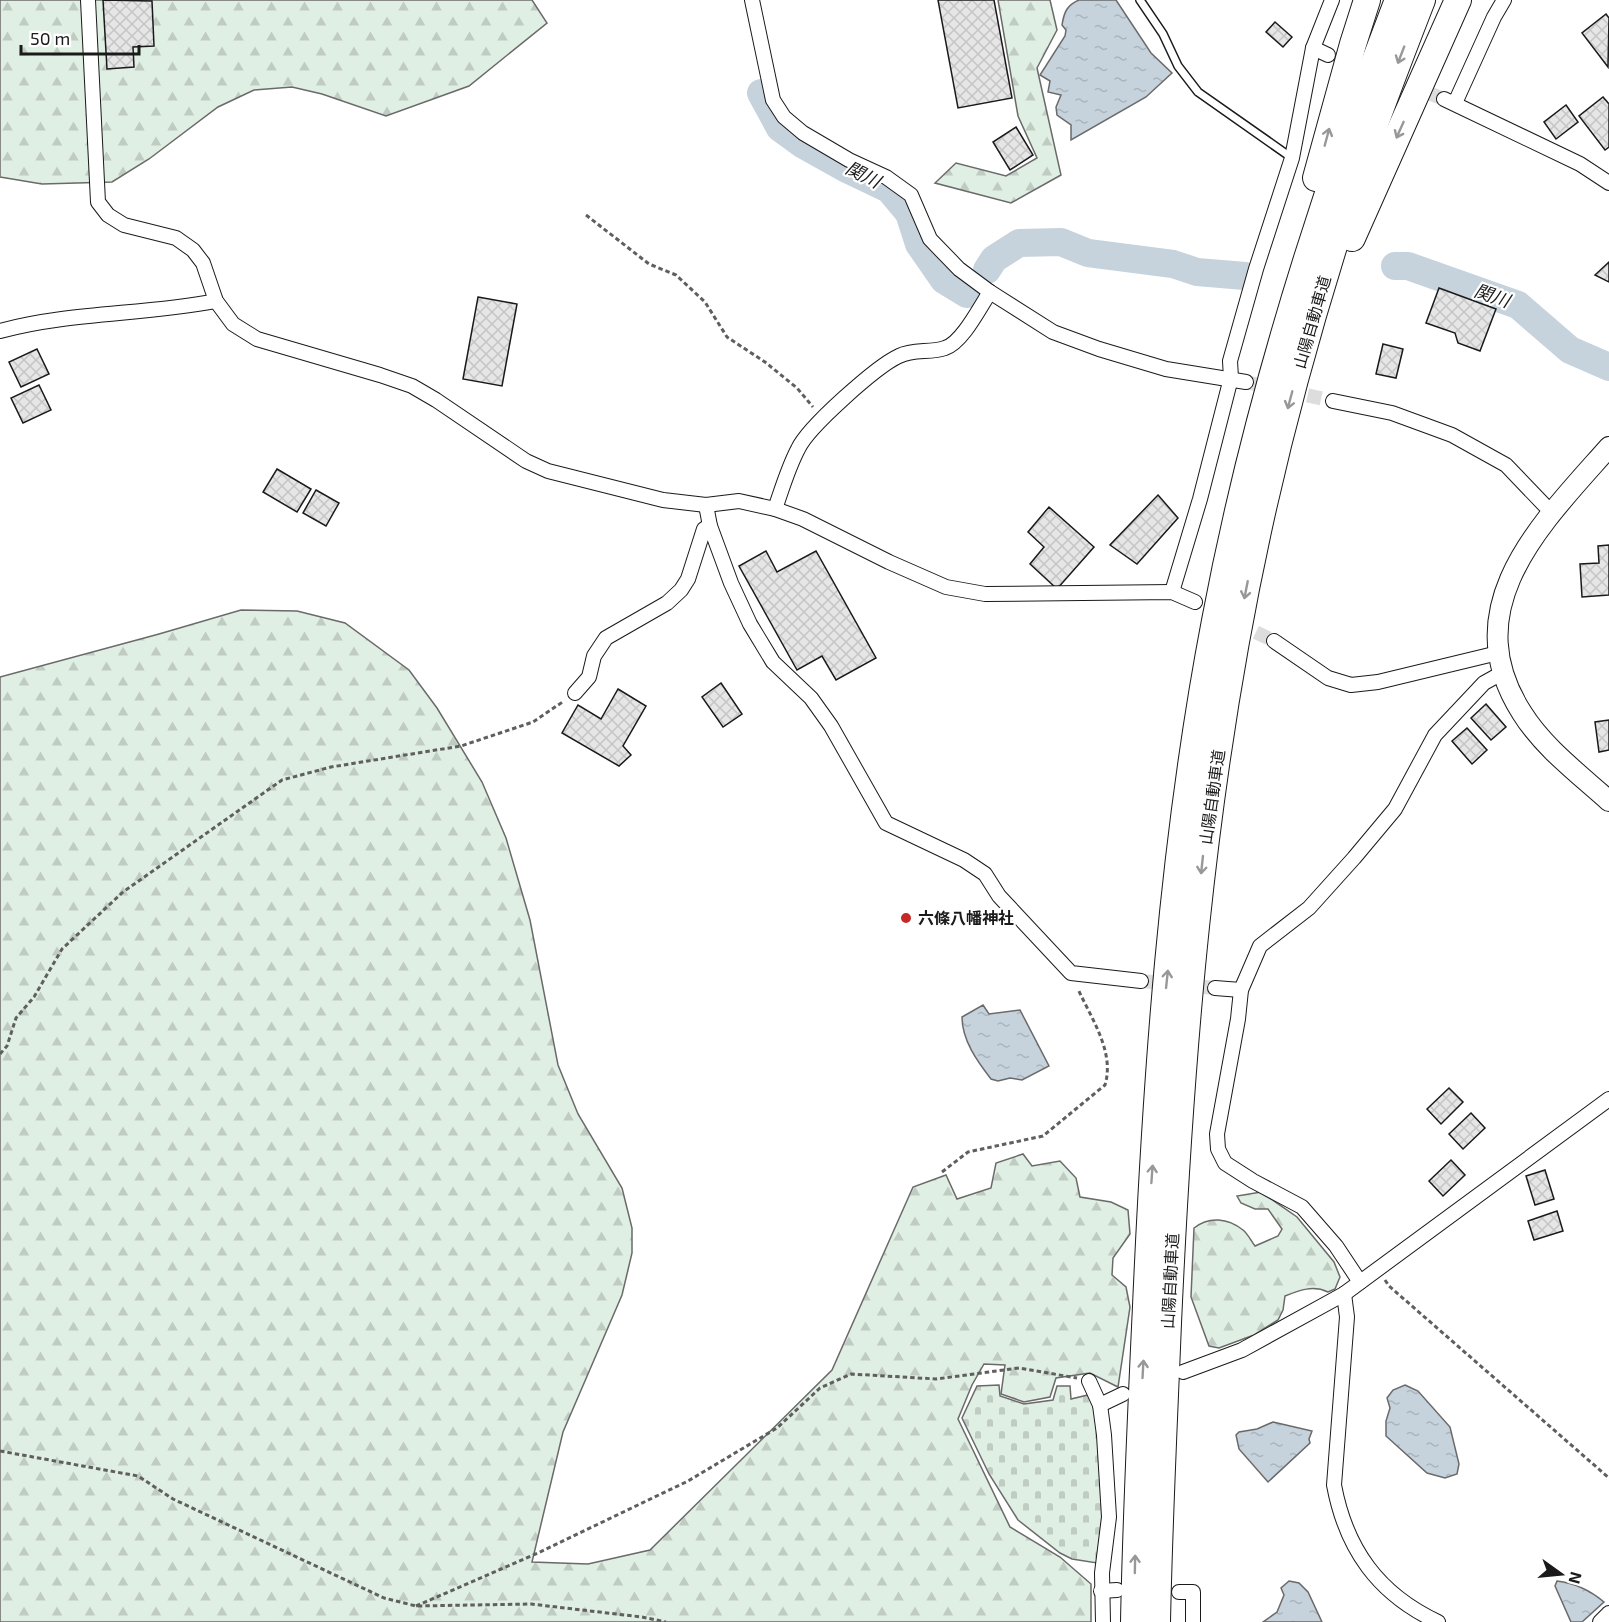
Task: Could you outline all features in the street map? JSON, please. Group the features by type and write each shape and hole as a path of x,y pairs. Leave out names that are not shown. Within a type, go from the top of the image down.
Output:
{"highway":[{"path":"1255,439 1308,209 1367,0"},
{"name":"山陽自動車道","path":"1134,1622 1150,1208 1163,1016 1181,851 1199,718 1217,611 1255,439 1307,255 1368,77 1398,0"},
{"name":"山陽自動車道","path":"1157,1622 1174,1198 1186,1020 1204,852 1240,619 1258,531 1300,360 1362,162 1422,0"},
{"path":"1300,360 1364,209 1458,0"}],"street":[{"path":"88,0 98,202 108,215 124,225 176,238 193,249 203,263 216,301 233,324 257,339 412,386 526,461 548,471 663,500 706,505 739,501 775,509 803,519 889,562 946,587 985,594 1172,592 1194,602"},
{"path":"752,0 772,100 784,117 803,133 849,160 886,177 911,195 930,239 959,269 990,292 1053,332 1099,349 1166,369 1246,382"},
{"path":"1172,592 1200,498 1231,378 1230,361 1233,350 1256,269 1292,158 1313,48 1332,0"},
{"path":"1504,0 1450,101 1580,164 1609,183"},
{"path":"1313,48 1328,55"},
{"path":"775,509 798,447 818,422 881,368 900,355 944,349 955,344 990,292"},
{"path":"0,331 32,322 216,301"},
{"path":"1334,401 1392,413 1452,435 1506,465 1552,513"},
{"path":"1606,457 1552,513 1527,545 1511,574 1501,602 1497,630 1500,663 1521,713 1560,756 1609,801"},
{"path":"706,505 710,526 731,583 750,624 773,663 811,698 831,726 886,823 964,860 985,874 999,896 1071,973 1141,981"},
{"path":"575,693 589,677 594,656 606,638 667,603 681,590 688,579 704,529 710,526"},
{"path":"1274,641 1328,678 1352,685 1500,663"},
{"path":"1360,1282 1336,1246 1302,1207 1225,1163 1218,1149 1217,1134 1238,1019 1241,990 1260,946 1309,908 1354,858 1395,809 1435,735 1500,663"},
{"path":"1215,988 1241,990"},
{"path":"1183,1372 1242,1350 1344,1294 1609,1099"},
{"path":"1344,1294 1347,1317 1334,1485 1338,1508 1350,1540 1376,1578 1402,1602 1438,1622"},
{"path":"1089,1381 1100,1405 1109,1517 1101,1591 1103,1622"},
{"path":"1100,1405 1123,1394"},
{"path":"1101,1591 1117,1590"},
{"path":"1179,1592 1193,1592 1193,1622"},
{"path":"1600,1622 1609,1614"}],"lane":[{"path":"1140,0 1163,34 1178,66 1198,92 1292,158"}],"path":[{"path":"586,215 649,264 676,275 705,302 727,337 765,362 797,388 816,411 818,422"},
{"path":"0,1054 7,1046 16,1018 34,997 62,949 123,892 282,780 331,767 461,746 533,722 575,693"},
{"path":"942,1172 968,1152 1043,1136 1105,1085 1109,1072 1107,1053 1071,973"},
{"path":"1377,1269 1389,1286 1609,1478"},
{"path":"416,1606 538,1553 688,1480 777,1428 820,1388 851,1374 936,1380 1019,1368 1089,1381"},
{"path":"0,1450 138,1476 173,1499 384,1598 416,1606 531,1604 666,1622"}],"green space":[{"path":"0,0 532,0 547,23 469,86 386,116 322,94 292,87 254,90 218,107 149,159 112,182 42,184 0,177"},
{"path":"998,0 1050,0 1057,30 1037,68 1061,175 1011,203 935,183 956,163 1006,176 1037,158 1018,116"},
{"path":"241,610 297,611 345,623 409,670 437,708 482,782 506,838 530,920 558,1065 578,1114 622,1188 632,1228 632,1253 622,1295 563,1432 532,1562 588,1564 650,1550 832,1370 913,1187 946,1175 957,1199 991,1188 996,1163 1023,1154 1032,1166 1060,1161 1076,1178 1080,1197 1111,1202 1128,1210 1130,1234 1113,1258 1112,1275 1126,1287 1130,1307 1118,1387 1090,1373 1056,1378 1050,1397 1024,1402 1001,1394 1005,1365 984,1364 972,1385 958,1419 1010,1527 1060,1557 1091,1584 1091,1622 0,1622 0,677"},
{"path":"1261,1192 1297,1217 1334,1262 1340,1277 1335,1289 1328,1292 1312,1289 1301,1290 1285,1296 1283,1310 1278,1320 1254,1335 1219,1348 1209,1346 1191,1297 1194,1228 1212,1220 1225,1221 1243,1230 1255,1246 1278,1236 1282,1229 1268,1209 1255,1209 1241,1203 1237,1196"},
{"path":"999,1385 1000,1396 1024,1404 1053,1400 1057,1386 1070,1386 1071,1399 1092,1394 1100,1424 1105,1518 1097,1563 1072,1559 1060,1553 1018,1520 989,1474 962,1418 977,1386"}],"water":[{"path":"1079,0 1116,0 1151,53 1172,73 1146,97 1071,140 1071,125 1057,115 1056,107 1061,95 1048,92 1050,81 1040,75 1065,36 1066,30 1062,25 1067,10"},
{"path":"983,1005 989,1014 1020,1010 1049,1066 1022,1080 991,1079 971,1050 962,1017"},
{"path":"1405,1385 1418,1391 1450,1427 1459,1464 1457,1474 1445,1478 1427,1473 1386,1436 1386,1421 1390,1408 1387,1398 1393,1390"},
{"path":"1273,1422 1312,1431 1310,1443 1268,1482 1239,1449 1236,1435 1239,1432 1257,1429"},
{"path":"1289,1581 1299,1583 1308,1592 1322,1622 1263,1622 1277,1612 1284,1595 1281,1588"},
{"path":"1557,1581 1582,1588 1604,1602 1582,1622 1571,1622 1555,1586"}],"building":[{"path":"103,0 152,1 154,46 133,47 134,67 107,69"},
{"path":"938,0 994,0 1012,98 958,108"},
{"path":"1606,14 1609,18 1608,67 1582,33"},
{"path":"1275,22 1292,37 1283,47 1266,32"},
{"path":"1603,97 1609,104 1609,147 1605,150 1579,116"},
{"path":"1566,105 1578,122 1556,139 1544,122"},
{"path":"1016,127 1033,155 1010,170 993,142"},
{"path":"1609,262 1609,282 1595,275"},
{"path":"1439,288 1496,309 1480,351 1458,343 1455,333 1426,323"},
{"path":"478,297 517,304 502,386 463,379"},
{"path":"1383,344 1403,349 1396,378 1376,374"},
{"path":"37,349 49,374 21,387 9,362"},
{"path":"39,385 51,410 23,423 11,398"},
{"path":"277,469 311,489 297,512 263,492"},
{"path":"316,490 339,503 326,526 303,513"},
{"path":"1158,495 1178,518 1137,564 1110,545"},
{"path":"1049,507 1094,547 1057,589 1030,564 1044,547 1028,532"},
{"path":"1609,545 1609,595 1582,597 1580,564 1599,563 1598,546"},
{"path":"766,551 777,572 816,551 876,658 836,680 822,656 797,670 739,566"},
{"path":"721,683 742,714 723,727 702,697"},
{"path":"618,689 646,706 623,746 631,755 619,766 562,733 578,705 601,719"},
{"path":"1486,704 1506,727 1491,740 1471,718"},
{"path":"1609,720 1609,750 1599,752 1595,722"},
{"path":"1467,728 1487,750 1472,764 1452,741"},
{"path":"1449,1088 1463,1102 1441,1124 1427,1109"},
{"path":"1471,1113 1485,1128 1463,1149 1449,1134"},
{"path":"1451,1160 1465,1175 1443,1196 1429,1181"},
{"path":"1545,1170 1554,1199 1535,1205 1526,1176"},
{"path":"1557,1211 1563,1231 1534,1240 1528,1221"}],"waterway":[{"name":"関川","path":"761,93 780,128 802,144 889,189 909,213 919,244 944,280 967,294 973,291"},
{"name":"関川","path":"987,270 994,259 1019,243 1061,242 1088,253 1173,264 1197,272 1245,276"},
{"name":"関川","path":"1395,266 1408,266 1518,305 1570,350 1609,367"}],"tunnel":[{"path":"1387,77 1444,99"},
{"path":"1246,382 1333,401"},
{"path":"1237,623 1274,641"},
{"path":"1141,981 1215,988"}],"place":[{"name":"六條八幡神社","path":"906,918"}]}
